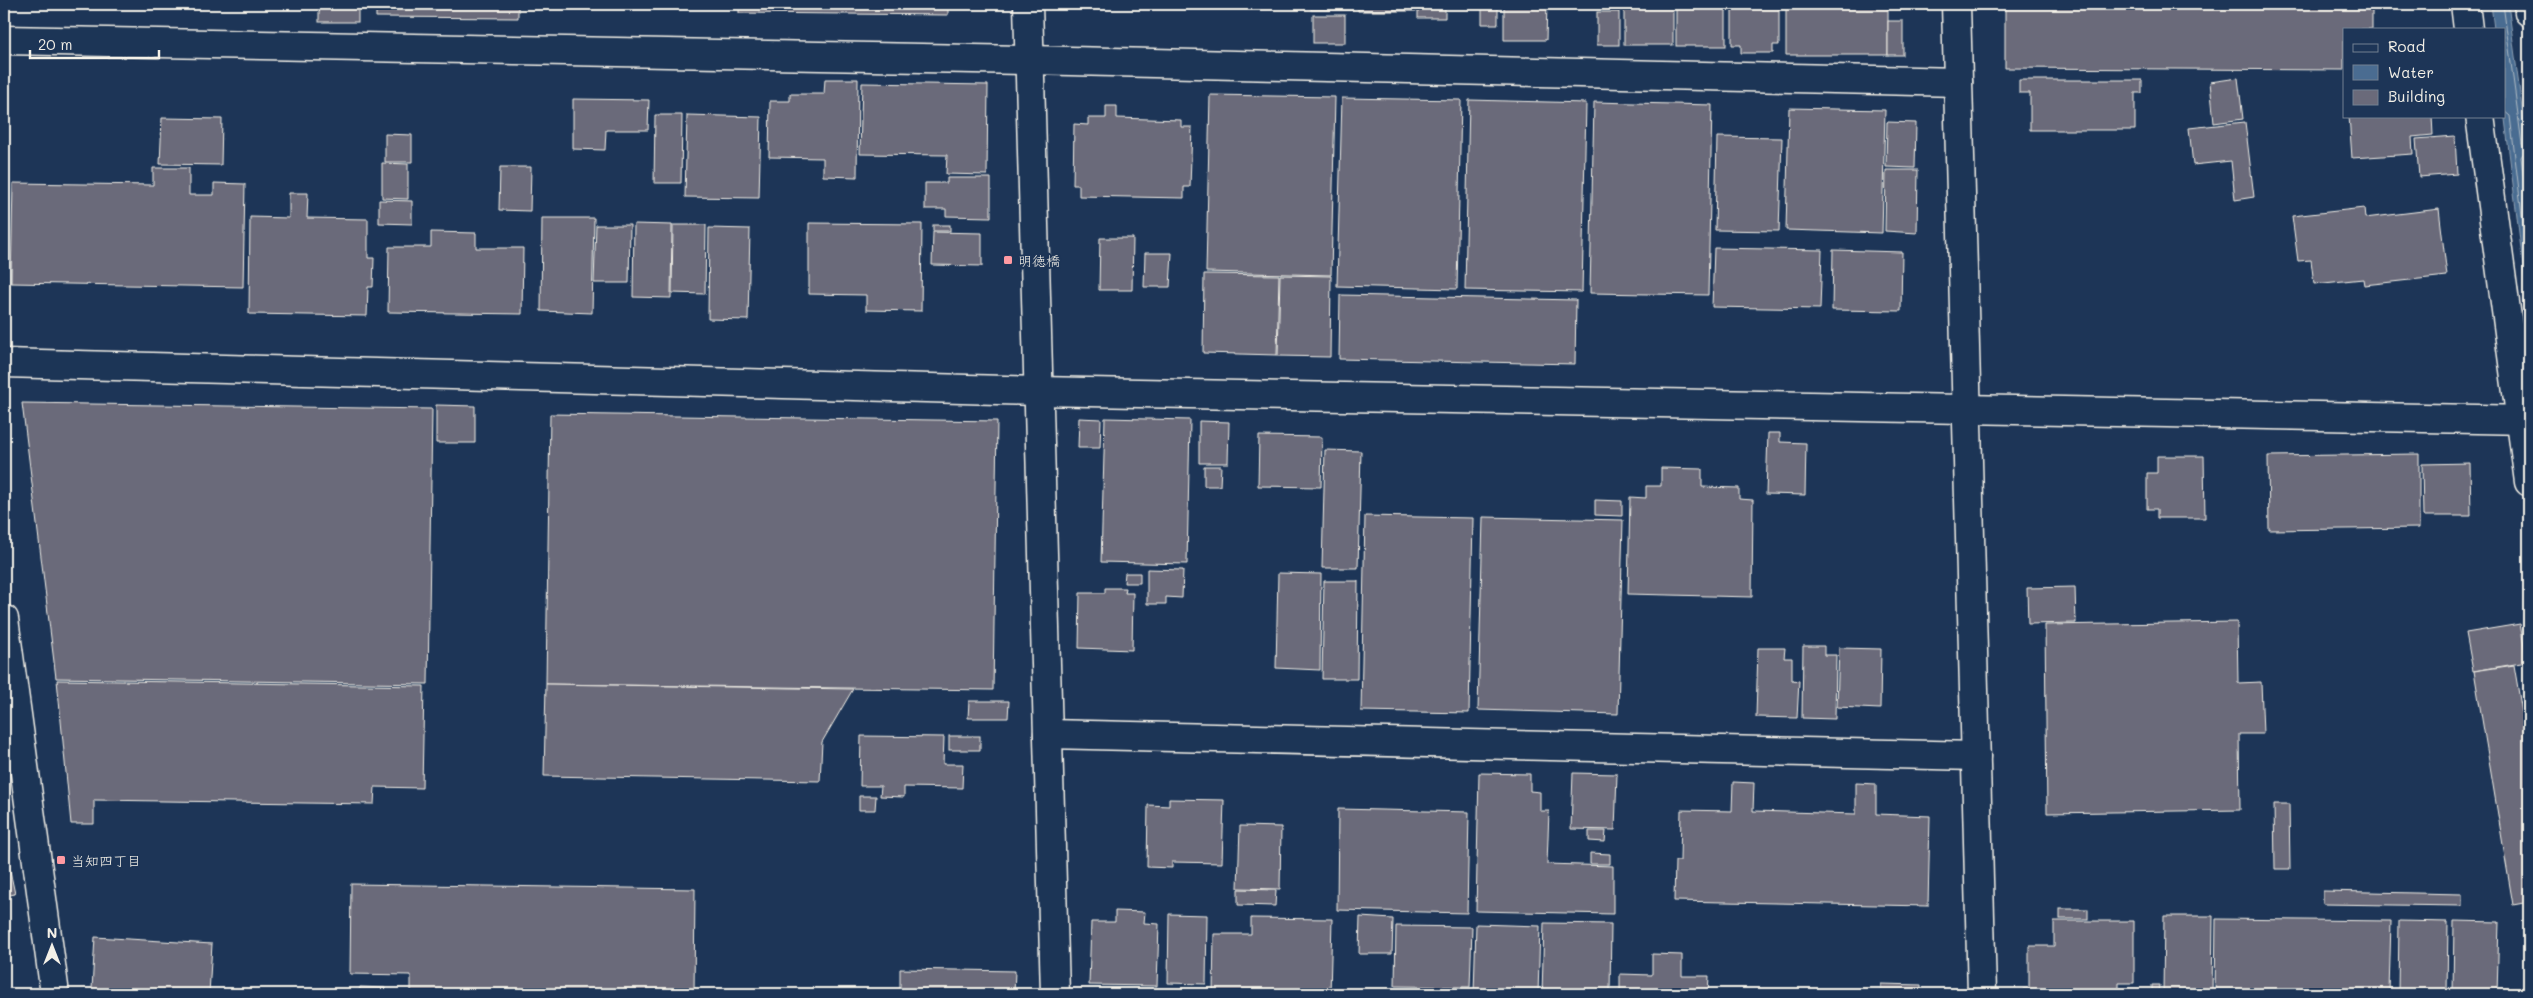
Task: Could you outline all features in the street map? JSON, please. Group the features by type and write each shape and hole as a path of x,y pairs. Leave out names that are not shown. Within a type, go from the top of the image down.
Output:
{"street":[{"path":"1028,4 1055,994"},
{"path":"1956,4 1982,994"},
{"path":"2465,4 2468,28"},
{"path":"2528,4 2529,12"},
{"path":"4,40 1030,60 1958,82"},
{"path":"2480,118 2524,420 2529,482"},
{"path":"4,363 1038,390 2524,420"},
{"path":"4,619 10,714 55,994"},
{"path":"1048,734 1976,756"}],"water":[{"path":"2491,4 2508,4 2529,161 2529,314 2505,118 2506,28 2494,28"}],"building":[{"path":"319,4 358,4 358,22 319,22"},
{"path":"376,4 518,4 518,18 376,17"},
{"path":"739,4 948,4 948,15 739,13"},
{"path":"1311,4 1352,4 1352,10 1311,10"},
{"path":"1358,4 1445,4 1445,18 1418,18 1418,11 1358,11"},
{"path":"1482,4 1498,4 1498,24 1482,24"},
{"path":"1504,4 1547,4 1546,40 1504,40"},
{"path":"1624,4 1673,4 1673,45 1624,45"},
{"path":"1676,4 1726,4 1726,46 1676,46"},
{"path":"1732,4 1779,4 1779,45 1773,45 1773,53 1741,53 1741,45 1732,45"},
{"path":"1786,4 1888,4 1888,55 1786,55"},
{"path":"2005,4 2372,4 2372,28 2343,28 2343,70 2005,68"},
{"path":"1597,12 1619,12 1619,45 1597,45"},
{"path":"1313,15 1345,15 1345,43 1313,43"},
{"path":"1888,21 1903,21 1903,55 1888,55"},
{"path":"2238,78 2243,119 2214,123 2210,82"},
{"path":"825,79 858,79 857,177 823,176 823,158 769,157 770,101 790,101 790,94 824,94"},
{"path":"2019,80 2142,80 2142,93 2135,93 2135,130 2030,130 2030,93 2019,93"},
{"path":"862,83 988,85 987,175 946,174 947,155 860,154"},
{"path":"1210,95 1335,97 1331,275 1206,272"},
{"path":"1342,98 1461,100 1457,289 1337,286"},
{"path":"573,99 649,100 648,130 606,130 605,150 573,149"},
{"path":"1469,100 1586,103 1582,292 1465,290"},
{"path":"1594,102 1712,105 1708,295 1590,293"},
{"path":"1106,106 1117,106 1117,118 1181,120 1181,127 1192,127 1190,187 1184,187 1184,198 1079,196 1079,185 1073,185 1074,124 1088,125 1088,118 1106,118"},
{"path":"1789,108 1885,110 1882,233 1786,230"},
{"path":"655,115 682,115 681,183 654,183"},
{"path":"687,115 761,117 759,198 685,197"},
{"path":"162,118 222,119 221,165 160,164"},
{"path":"2349,118 2432,118 2433,135 2412,137 2413,154 2352,158"},
{"path":"1887,122 1916,123 1915,168 1886,167"},
{"path":"2245,122 2254,197 2235,200 2231,161 2193,165 2189,128"},
{"path":"385,134 412,135 412,162 385,162"},
{"path":"2455,136 2457,174 2419,177 2416,139"},
{"path":"1717,137 1782,138 1779,231 1715,230"},
{"path":"382,163 408,164 408,199 382,198"},
{"path":"500,167 531,167 530,211 499,210"},
{"path":"153,168 189,168 189,195 214,195 214,183 245,184 243,287 11,283 13,183 153,185"},
{"path":"1886,170 1918,170 1917,233 1885,231"},
{"path":"947,178 991,178 991,217 946,216 946,209 925,209 925,183 947,183"},
{"path":"289,193 308,193 307,218 368,219 368,258 374,258 373,287 368,287 367,316 249,314 250,217 289,218"},
{"path":"379,200 412,201 412,224 379,223"},
{"path":"2364,208 2365,218 2439,209 2447,276 2364,285 2363,279 2314,284 2311,260 2298,261 2292,216"},
{"path":"542,218 594,218 592,313 541,311"},
{"path":"809,223 922,224 921,311 866,310 866,295 809,294"},
{"path":"634,224 672,225 671,298 633,297"},
{"path":"596,225 630,225 629,283 594,283"},
{"path":"673,225 706,225 705,294 672,293"},
{"path":"933,225 950,225 950,231 933,231"},
{"path":"709,228 750,229 748,320 708,319"},
{"path":"431,232 476,233 476,248 523,248 522,314 388,312 389,247 431,247"},
{"path":"933,232 982,233 982,266 932,265"},
{"path":"1100,238 1133,238 1132,290 1099,290"},
{"path":"1714,248 1822,250 1820,309 1712,307"},
{"path":"1833,250 1902,252 1901,311 1832,310"},
{"path":"1145,253 1172,253 1170,287 1144,287"},
{"path":"1204,274 1279,275 1277,355 1203,353"},
{"path":"1280,275 1331,276 1330,357 1278,356"},
{"path":"1340,295 1576,300 1575,364 1339,359"},
{"path":"22,403 432,409 428,684 56,678"},
{"path":"436,405 475,406 475,443 436,443"},
{"path":"550,414 997,421 993,690 546,684"},
{"path":"1079,418 1101,419 1100,448 1078,448"},
{"path":"1105,418 1190,420 1187,564 1101,562"},
{"path":"1199,421 1229,422 1228,463 1199,463"},
{"path":"1768,433 1780,433 1780,442 1806,443 1805,495 1766,494"},
{"path":"1259,436 1322,437 1321,487 1258,486"},
{"path":"1325,450 1361,451 1358,568 1322,568"},
{"path":"2419,454 2419,528 2269,530 2268,456"},
{"path":"2157,456 2204,456 2205,518 2157,518 2157,509 2147,509 2147,473 2157,473"},
{"path":"2470,463 2471,516 2423,516 2422,464"},
{"path":"1204,466 1221,466 1220,486 1204,486"},
{"path":"1661,468 1702,469 1702,487 1739,488 1739,499 1753,500 1752,597 1628,594 1630,497 1646,498 1646,486 1661,486"},
{"path":"1595,500 1622,501 1622,516 1595,515"},
{"path":"1365,516 1473,518 1469,713 1361,711"},
{"path":"1483,517 1623,520 1618,714 1478,710"},
{"path":"1147,569 1183,570 1182,598 1166,597 1166,604 1147,604"},
{"path":"1125,573 1140,573 1140,583 1124,583"},
{"path":"1278,573 1321,574 1320,670 1276,668"},
{"path":"1324,581 1358,581 1357,679 1322,679"},
{"path":"2075,587 2076,623 2028,624 2027,588"},
{"path":"1105,588 1126,588 1125,593 1133,593 1132,650 1079,648 1080,593 1105,593"},
{"path":"2237,622 2238,683 2261,682 2263,734 2239,734 2240,810 2047,813 2045,625"},
{"path":"2520,624 2527,662 2473,671 2466,633"},
{"path":"1803,646 1824,646 1824,655 1836,655 1835,719 1802,718"},
{"path":"1758,648 1785,648 1784,658 1792,658 1792,680 1799,681 1797,718 1756,717"},
{"path":"1839,648 1881,649 1880,709 1837,707"},
{"path":"2514,665 2529,754 2529,902 2513,905 2474,671"},
{"path":"57,680 424,686 422,788 375,787 374,804 94,800 94,824 71,824"},
{"path":"546,684 853,689 822,742 820,781 544,776"},
{"path":"969,701 1009,701 1008,718 968,718"},
{"path":"861,736 944,737 943,764 963,764 962,788 904,787 904,797 880,796 881,786 860,786"},
{"path":"949,736 980,736 980,750 949,750"},
{"path":"1479,773 1530,774 1530,791 1540,792 1540,811 1549,811 1547,864 1613,866 1613,914 1476,911"},
{"path":"1573,773 1617,774 1615,830 1571,829"},
{"path":"1733,782 1754,783 1753,811 1856,814 1856,783 1876,784 1876,814 1930,816 1928,906 1674,901 1675,861 1680,861 1681,810 1732,811"},
{"path":"859,796 876,796 875,810 859,810"},
{"path":"1169,799 1224,800 1222,863 1172,862 1172,868 1147,867 1148,805 1169,806"},
{"path":"2274,804 2289,804 2290,869 2275,869"},
{"path":"1338,809 1469,812 1467,913 1337,910"},
{"path":"1240,826 1281,827 1280,889 1238,888"},
{"path":"1589,831 1606,831 1605,842 1589,841"},
{"path":"4,843 15,894 4,896"},
{"path":"1590,853 1610,854 1610,864 1590,864"},
{"path":"351,884 695,889 694,994 411,994 411,975 350,974"},
{"path":"1238,889 1276,890 1275,906 1238,905"},
{"path":"2323,891 2462,894 2462,906 2323,904"},
{"path":"2060,909 2088,909 2088,919 2060,919"},
{"path":"1115,911 1145,912 1144,923 1159,924 1157,986 1089,985 1091,922 1115,922"},
{"path":"1169,914 1207,915 1206,984 1168,983"},
{"path":"2164,916 2213,916 2212,994 2163,994"},
{"path":"1360,917 1393,919 1392,954 1359,954"},
{"path":"1251,918 1332,919 1330,994 1213,994 1214,934 1251,934"},
{"path":"2216,919 2391,921 2389,992 2243,990 2242,994 2215,994"},
{"path":"2054,921 2134,921 2134,983 2119,983 2119,994 2023,994 2023,989 2029,989 2029,946 2054,946"},
{"path":"2399,921 2448,922 2447,993 2398,994"},
{"path":"2454,921 2499,922 2497,994 2453,994"},
{"path":"1544,923 1611,924 1610,994 1542,994"},
{"path":"1476,924 1540,926 1538,994 1474,994"},
{"path":"1396,926 1472,927 1470,987 1395,986"},
{"path":"95,937 212,944 209,994 92,989"},
{"path":"1652,954 1682,955 1682,976 1709,976 1708,994 1620,994 1620,974 1652,975"},
{"path":"900,969 1015,971 1014,994 900,994"},
{"path":"4,972 8,994 4,994"},
{"path":"1881,984 1921,985 1921,994 1840,994 1840,991 1881,991"},
{"path":"2152,985 2160,985 2159,994 2152,994"},
{"path":"360,987 385,988 385,994 359,994"},
{"path":"1395,989 1470,990 1470,994 1395,994"}],"place":[{"name":"明徳橋","path":"1008,260"},
{"name":"当知四丁目","path":"61,860"}]}
